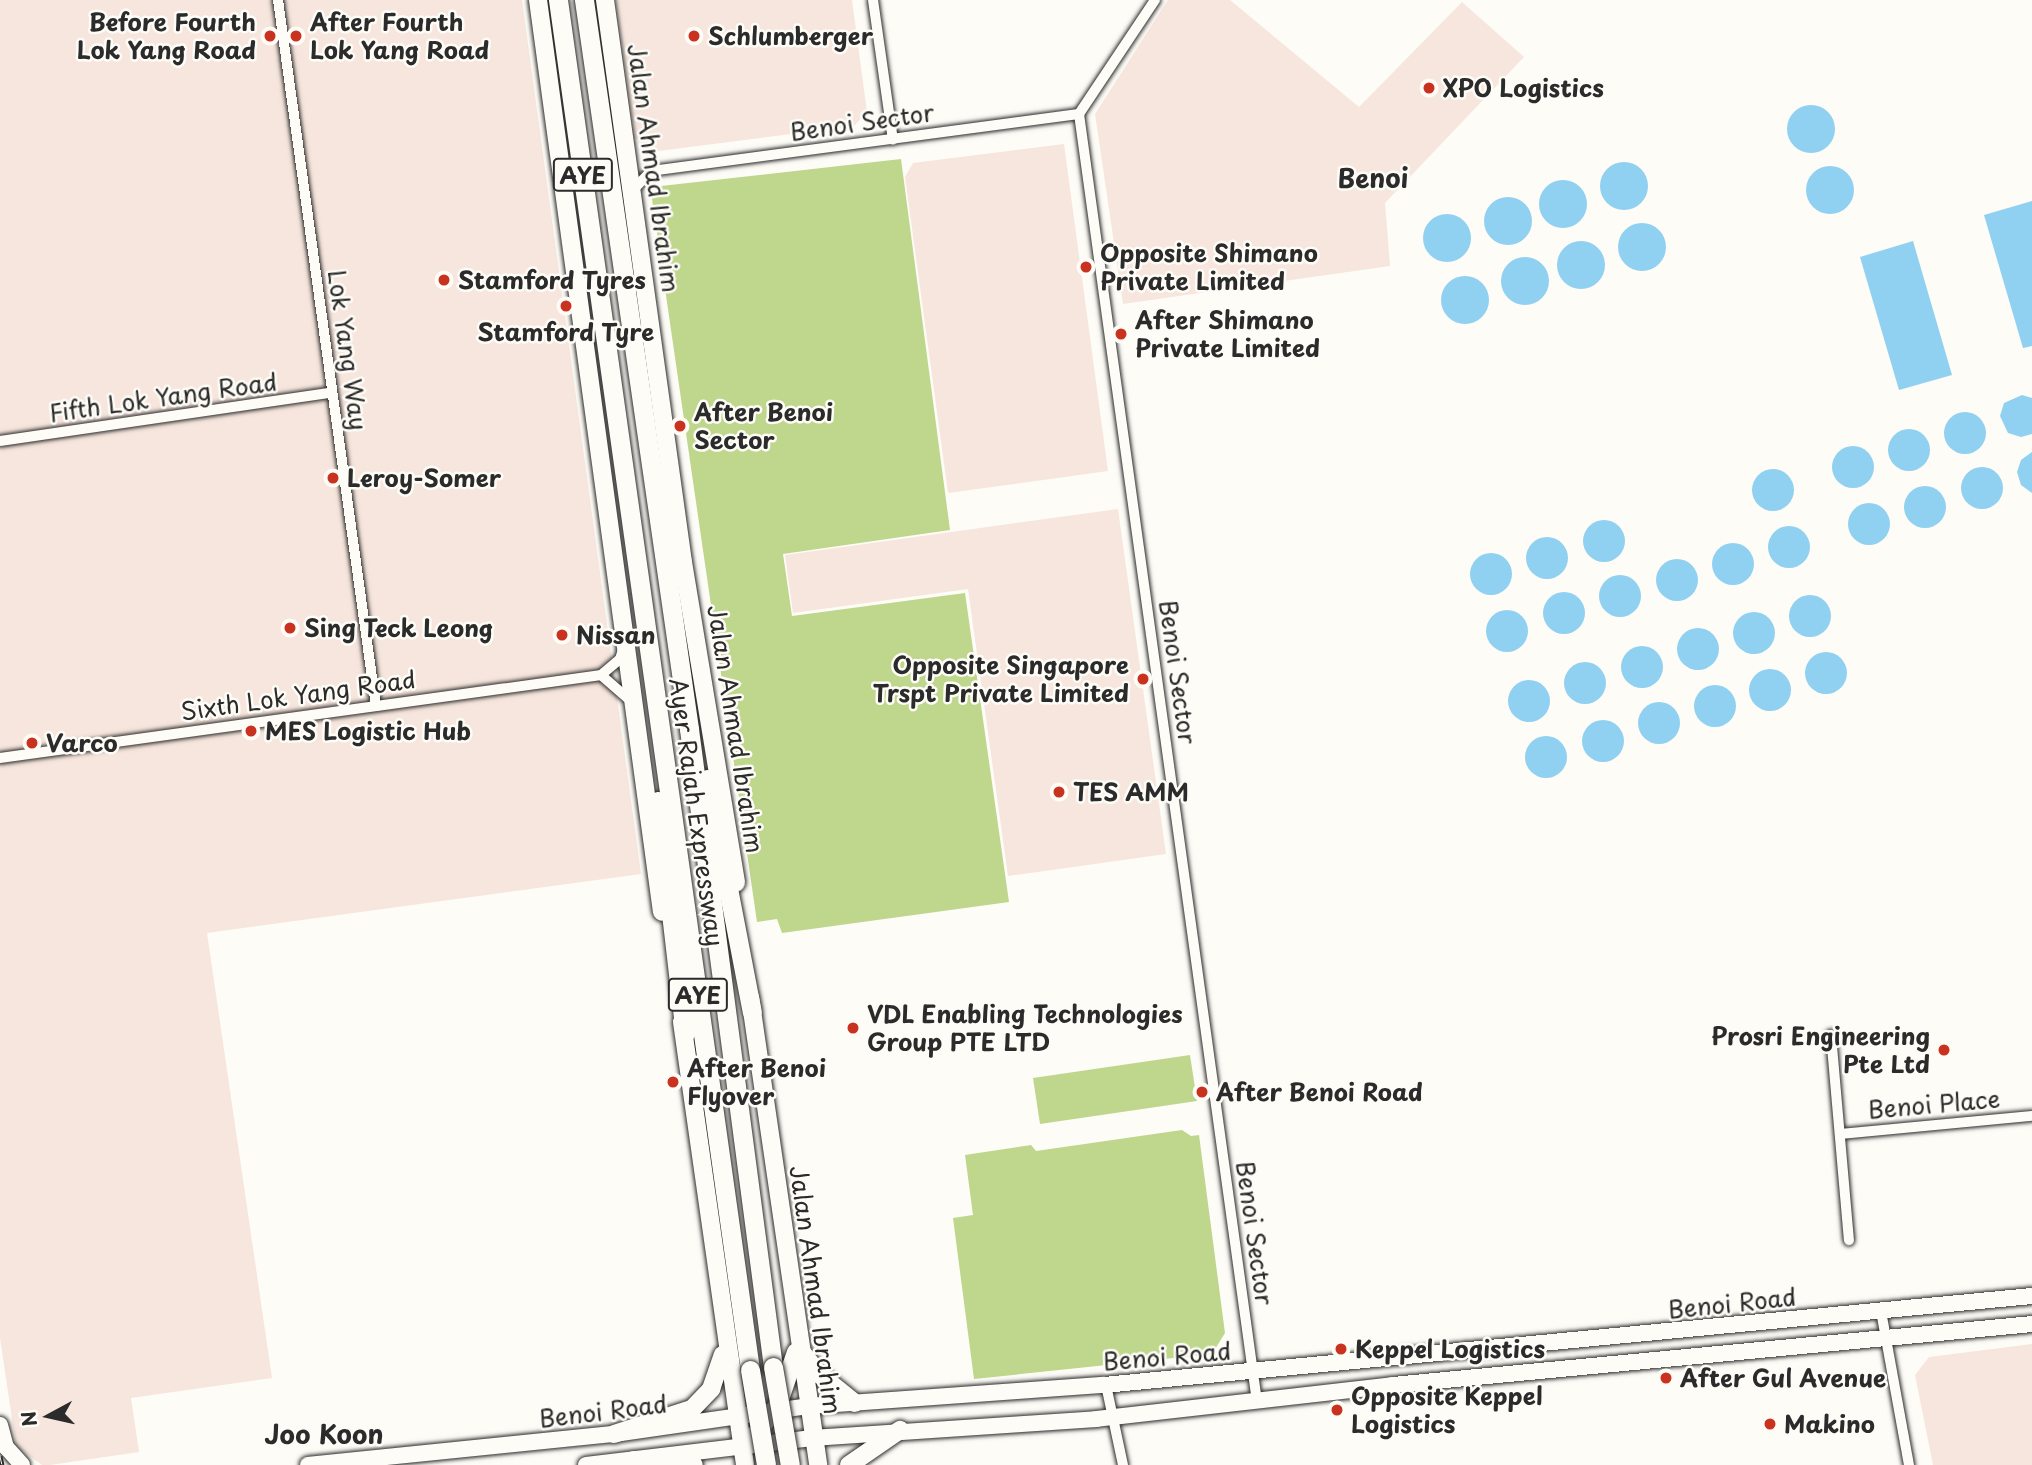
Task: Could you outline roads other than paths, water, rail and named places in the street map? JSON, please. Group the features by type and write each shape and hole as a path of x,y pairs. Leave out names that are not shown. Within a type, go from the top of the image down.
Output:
{"highway":[{"name":"Ayer Rajah Expressway","path":"558,0 750,1370 766,1465"},
{"name":"Ayer Rajah Expressway","path":"584,0 689,729 773,1367 790,1465"},
{"path":"645,619 648,707 685,1032"},
{"path":"689,729 698,743 712,801 752,1012"}],"main road":[{"path":"538,0 652,846 685,1032 729,1366 764,1430 799,1465"},
{"name":"Jalan Ahmad Ibrahim","path":"605,0 798,1345 818,1465"},
{"name":"Benoi Road","path":"586,1465 634,1460 764,1430 808,1406 1106,1385 2032,1296"},
{"name":"Benoi Road","path":"308,1465 614,1434 764,1430 812,1438 1113,1417 2032,1324"},
{"path":"614,1434 675,1417 703,1401 720,1373 725,1341"},
{"path":"798,1345 818,1374 855,1403"},
{"path":"756,1465 764,1430 798,1345"},
{"path":"729,1366 764,1430"},
{"path":"0,1426 7,1465"},
{"path":"0,1426 6,1447 22,1465"},
{"path":"849,1465 900,1430"},
{"path":"634,1460 694,1465"}],"street":[{"name":"Lok Yang Way","path":"278,0 376,705"},
{"path":"873,0 893,140"},
{"path":"1079,114 1155,0"},
{"name":"Benoi Sector","path":"651,171 1079,114 1257,1402"},
{"path":"627,157 651,171 632,191"},
{"name":"Fifth Lok Yang Road","path":"0,442 331,393"},
{"path":"626,638 620,659 601,675 621,688 634,706"},
{"name":"Sixth Lok Yang Road","path":"0,758 601,675"},
{"name":"Benoi Place","path":"1831,1035 1849,1240"},
{"name":"Benoi Place","path":"1840,1134 2032,1116"},
{"path":"1881,1311 1909,1465"},
{"path":"1106,1385 1123,1465"}],"water":[{"path":"1811,105 1820,106 1828,112 1834,120 1834,138 1828,146 1820,152 1811,153 1802,152 1794,146 1788,138 1787,129 1788,120 1794,112 1802,106"},
{"path":"1624,162 1633,163 1641,169 1647,177 1647,195 1641,203 1633,209 1624,210 1615,209 1607,203 1601,195 1600,186 1601,177 1607,169 1615,163"},
{"path":"1830,166 1839,167 1847,173 1853,181 1853,199 1847,207 1839,213 1830,214 1821,213 1813,207 1807,199 1806,190 1807,181 1813,173 1821,167"},
{"path":"1563,180 1572,181 1580,187 1586,195 1586,213 1580,221 1572,227 1563,228 1554,227 1546,221 1540,213 1539,204 1540,195 1546,187 1554,181"},
{"path":"1508,197 1517,198 1525,204 1531,212 1531,230 1525,238 1517,244 1508,245 1499,244 1491,238 1485,230 1484,221 1485,212 1491,204 1499,198"},
{"path":"2032,201 2032,346 2023,348 1984,215"},
{"path":"1447,214 1456,215 1464,221 1470,229 1470,247 1464,255 1456,261 1447,262 1438,261 1430,255 1424,247 1423,238 1424,229 1430,221 1438,215"},
{"path":"1642,223 1651,224 1659,230 1665,238 1665,256 1659,264 1651,270 1642,271 1633,270 1625,264 1619,256 1618,247 1619,238 1625,230 1633,224"},
{"path":"1581,241 1590,242 1598,248 1604,256 1604,274 1598,282 1590,288 1581,289 1572,288 1564,282 1558,274 1557,265 1558,256 1564,248 1572,242"},
{"path":"1913,241 1952,375 1899,390 1860,257"},
{"path":"1525,257 1534,258 1542,264 1548,272 1548,290 1542,298 1534,304 1525,305 1516,304 1508,298 1502,290 1501,281 1502,272 1508,264 1516,258"},
{"path":"1465,276 1474,277 1482,283 1488,291 1488,309 1482,317 1474,323 1465,324 1456,323 1448,317 1442,309 1441,300 1442,291 1448,283 1456,277"},
{"path":"2022,395 2032,398 2032,434 2021,437 2008,433 2000,416 2004,403"},
{"path":"1965,412 1980,418 1986,433 1980,448 1965,454 1950,448 1944,433 1950,418"},
{"path":"1909,429 1924,435 1930,450 1924,465 1909,471 1894,465 1888,450 1894,435"},
{"path":"1853,446 1868,452 1874,467 1868,482 1853,488 1838,482 1832,467 1838,452"},
{"path":"2032,452 2032,493 2021,485 2017,472 2021,460"},
{"path":"1982,467 1997,473 2003,488 1997,503 1982,509 1967,503 1961,488 1967,473"},
{"path":"1773,469 1788,475 1794,490 1788,505 1773,511 1758,505 1752,490 1758,475"},
{"path":"1925,486 1940,492 1946,507 1940,522 1925,528 1910,522 1904,507 1910,492"},
{"path":"1869,503 1884,509 1890,524 1884,539 1869,545 1854,539 1848,524 1854,509"},
{"path":"1604,520 1619,526 1625,541 1619,556 1604,562 1589,556 1583,541 1589,526"},
{"path":"1789,526 1804,532 1810,547 1804,562 1789,568 1774,562 1768,547 1774,532"},
{"path":"1547,537 1562,543 1568,558 1562,573 1547,579 1532,573 1526,558 1532,543"},
{"path":"1733,543 1748,549 1754,564 1748,579 1733,585 1718,579 1712,564 1718,549"},
{"path":"1491,553 1506,559 1512,574 1506,589 1491,595 1476,589 1470,574 1476,559"},
{"path":"1677,559 1692,565 1698,580 1692,595 1677,601 1662,595 1656,580 1662,565"},
{"path":"1620,575 1635,581 1641,596 1635,611 1620,617 1605,611 1599,596 1605,581"},
{"path":"1564,592 1579,598 1585,613 1579,628 1564,634 1549,628 1543,613 1549,598"},
{"path":"1810,595 1825,601 1831,616 1825,631 1810,637 1795,631 1789,616 1795,601"},
{"path":"1507,610 1522,616 1528,631 1522,646 1507,652 1492,646 1486,631 1492,616"},
{"path":"1754,612 1769,618 1775,633 1769,648 1754,654 1739,648 1733,633 1739,618"},
{"path":"1698,628 1713,634 1719,649 1713,664 1698,670 1683,664 1677,649 1683,634"},
{"path":"1642,646 1657,652 1663,667 1657,682 1642,688 1627,682 1621,667 1627,652"},
{"path":"1826,652 1841,658 1847,673 1841,688 1826,694 1811,688 1805,673 1811,658"},
{"path":"1585,662 1600,668 1606,683 1600,698 1585,704 1570,698 1564,683 1570,668"},
{"path":"1770,669 1785,675 1791,690 1785,705 1770,711 1755,705 1749,690 1755,675"},
{"path":"1529,680 1544,686 1550,701 1544,716 1529,722 1514,716 1508,701 1514,686"},
{"path":"1715,685 1730,691 1736,706 1730,721 1715,727 1700,721 1694,706 1700,691"},
{"path":"1659,702 1674,708 1680,723 1674,738 1659,744 1644,738 1638,723 1644,708"},
{"path":"1603,720 1618,726 1624,741 1618,756 1603,762 1588,756 1582,741 1588,726"},
{"path":"1546,736 1561,742 1567,757 1561,772 1546,778 1531,772 1525,757 1531,742"}],"railway":[{"path":"0,1456 2,1465"}],"place":[{"name":"Before Fourth Lok Yang Road","path":"270,36"},
{"name":"After Fourth Lok Yang Road","path":"296,36"},
{"name":"Schlumberger","path":"694,36"},
{"name":"XPO Logistics","path":"1429,88"},
{"name":"Opposite Shimano Private Limited","path":"1086,267"},
{"name":"Stamford Tyres","path":"444,280"},
{"name":"Stamford Tyre","path":"566,306"},
{"name":"After Shimano Private Limited","path":"1121,334"},
{"name":"After Benoi Sector","path":"680,426"},
{"name":"Leroy-Somer","path":"333,478"},
{"name":"Sing Teck Leong","path":"290,628"},
{"name":"Nissan","path":"562,635"},
{"name":"Opposite Singapore Trspt Private Limited","path":"1143,679"},
{"name":"MES Logistic Hub","path":"251,731"},
{"name":"Varco","path":"32,743"},
{"name":"TES AMM","path":"1059,792"},
{"name":"VDL Enabling Technologies Group PTE LTD","path":"853,1028"},
{"name":"Prosri Engineering Pte Ltd","path":"1944,1050"},
{"name":"After Benoi Flyover","path":"673,1082"},
{"name":"After Benoi Road","path":"1202,1092"},
{"name":"Keppel Logistics","path":"1341,1349"},
{"name":"After Gul Avenue","path":"1666,1378"},
{"name":"Opposite Keppel Logistics","path":"1337,1410"},
{"name":"Makino","path":"1770,1424"}],"district":[{"name":"Benoi","path":"1373,178"},
{"name":"Joo Koon","path":"324,1434"}]}
